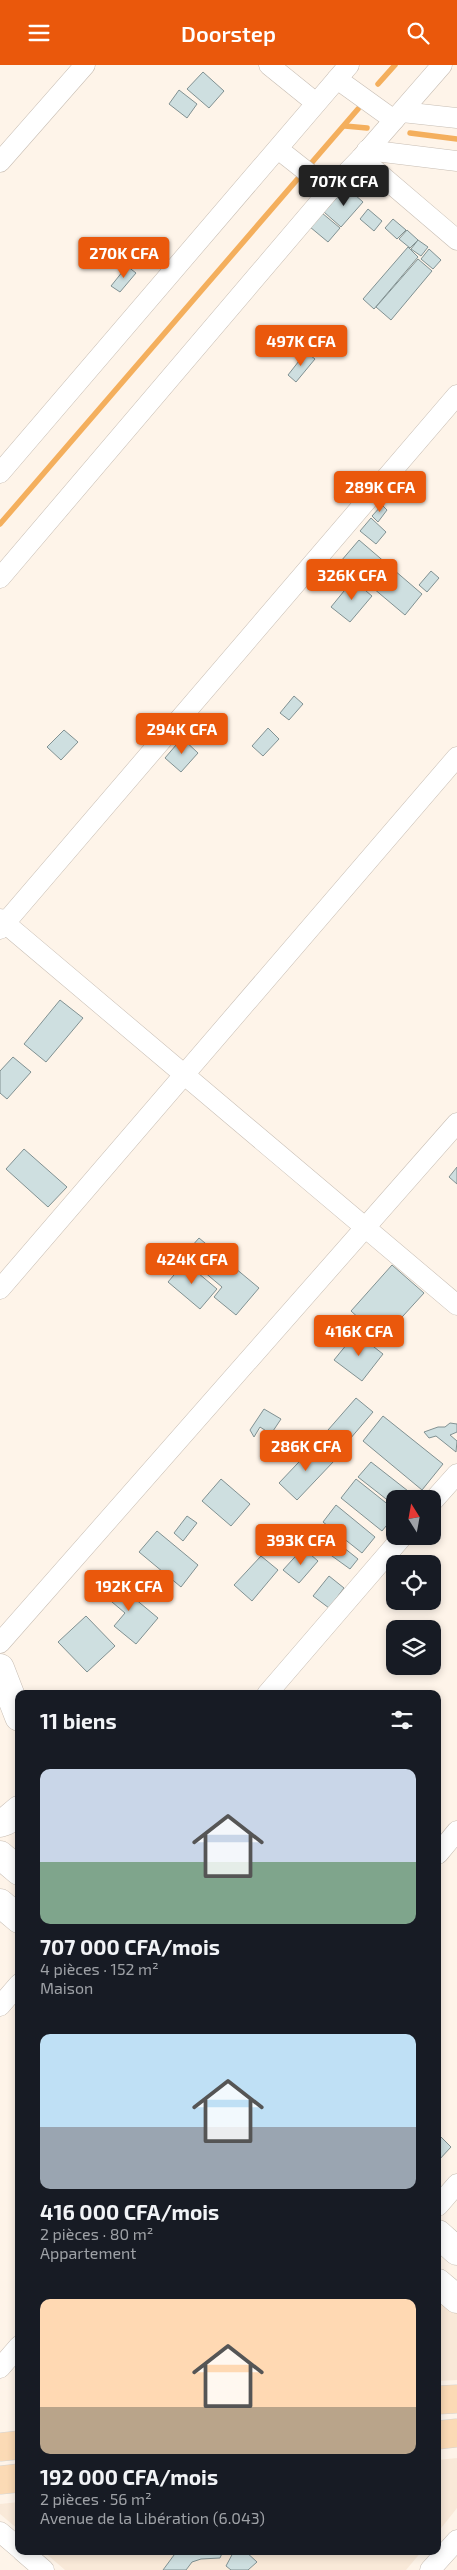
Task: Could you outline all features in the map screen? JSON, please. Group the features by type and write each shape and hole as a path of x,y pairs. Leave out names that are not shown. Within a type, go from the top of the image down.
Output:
{"main road":[{"path":"0,1668 15,1707"},
{"path":"0,1823 6,1821 15,1813"},
{"path":"0,1855 15,1868"},
{"path":"0,1903 15,1916"},
{"path":"441,2237 457,2251"},
{"path":"441,2286 457,2299"},
{"path":"441,2400 457,2399"},
{"path":"441,2435 457,2433"},
{"path":"0,2447 15,2445"},
{"path":"0,2480 15,2478"}],"street":[{"path":"0,162 85,65"},
{"path":"269,65 316,103"},
{"path":"0,578 325,186 364,154 392,114 442,65"},
{"path":"0,473 283,153 316,103 345,77 392,114 457,118"},
{"path":"283,153 325,186"},
{"path":"364,154 457,161"},
{"path":"364,154 457,240"},
{"path":"457,395 2,924 184,1074 457,1305"},
{"path":"0,1289 457,757"},
{"path":"0,1643 457,1123"},
{"path":"441,1492 457,1474"},
{"path":"270,1690 395,1545"},
{"path":"441,1851 457,1831"},
{"path":"0,2006 15,1989"},
{"path":"441,2203 457,2184"},
{"path":"0,2367 15,2350"},
{"path":"0,2532 15,2545"},
{"path":"430,2570 457,2540"},
{"path":"27,2555 44,2570"}],"shaded area":[{"path":"441,2298 457,2311 457,2380 441,2381"},
{"path":"457,2458 457,2508 441,2528 441,2460"},
{"path":"15,2502 15,2527 0,2514 0,2504"},
{"path":"48,2555 419,2555 406,2570 65,2570"}],"building":[{"path":"203,72 224,91 209,108 187,89"},
{"path":"179,90 197,104 187,118 169,104"},
{"path":"346,187 363,202 341,227 324,212"},
{"path":"368,209 382,221 374,231 360,219"},
{"path":"322,213 340,228 328,242 310,227"},
{"path":"393,219 406,230 397,239 385,228"},
{"path":"407,230 418,240 410,248 399,239"},
{"path":"418,240 428,247 421,256 411,249"},
{"path":"408,247 418,257 374,309 363,299"},
{"path":"429,249 441,260 433,269 421,259"},
{"path":"418,259 432,271 391,320 376,307"},
{"path":"127,266 136,273 120,292 111,286"},
{"path":"306,352 315,359 296,382 288,375"},
{"path":"382,505 387,510 378,522 372,516"},
{"path":"371,518 386,532 376,544 360,531"},
{"path":"359,540 422,594 405,615 341,561"},
{"path":"431,571 439,578 427,592 419,585"},
{"path":"353,580 372,596 350,622 331,607"},
{"path":"294,696 303,704 289,720 280,713"},
{"path":"268,728 279,739 263,756 252,746"},
{"path":"64,730 78,742 61,760 47,747"},
{"path":"182,738 198,753 181,772 165,758"},
{"path":"60,1000 83,1018 46,1062 24,1044"},
{"path":"13,1057 31,1072 7,1099 0,1093 0,1071"},
{"path":"24,1149 67,1187 48,1207 6,1169"},
{"path":"457,1167 457,1184 449,1177"},
{"path":"199,1238 259,1288 236,1315 214,1297 222,1287 184,1255"},
{"path":"185,1262 217,1289 200,1309 168,1282"},
{"path":"392,1265 424,1293 382,1339 351,1311"},
{"path":"356,1333 383,1354 362,1381 334,1360"},
{"path":"356,1398 373,1412 338,1453 321,1438"},
{"path":"264,1409 281,1419 271,1434 260,1427 254,1437 250,1430"},
{"path":"383,1416 443,1464 422,1490 363,1441"},
{"path":"450,1423 457,1424 457,1432 450,1435 457,1441 456,1452 436,1436 429,1438 424,1432 438,1427 445,1427"},
{"path":"316,1444 334,1461 297,1500 279,1483"},
{"path":"371,1462 407,1490 386,1490 386,1499 358,1477"},
{"path":"221,1479 250,1504 231,1526 202,1501"},
{"path":"356,1479 386,1503 386,1526 382,1531 341,1498"},
{"path":"336,1505 375,1537 362,1553 323,1522"},
{"path":"187,1516 197,1523 183,1541 174,1533"},
{"path":"157,1531 198,1565 181,1587 139,1552"},
{"path":"324,1532 358,1559 350,1569 314,1543"},
{"path":"303,1548 318,1561 299,1583 283,1570"},
{"path":"261,1556 278,1570 252,1601 234,1585"},
{"path":"329,1576 344,1588 329,1608 313,1596"},
{"path":"110,1578 158,1618 136,1644 114,1626 125,1613 99,1591"},
{"path":"86,1616 115,1646 87,1672 58,1642"},
{"path":"441,2137 451,2147 441,2158"},
{"path":"174,2555 221,2555 220,2558 201,2559 192,2562 186,2570 163,2570"},
{"path":"232,2555 249,2555 257,2562 248,2570 231,2570 226,2566"}],"waterway":[{"path":"378,84 395,65"},
{"path":"0,524 358,109"},
{"path":"345,126 367,128"},
{"path":"410,133 457,139"}]}
